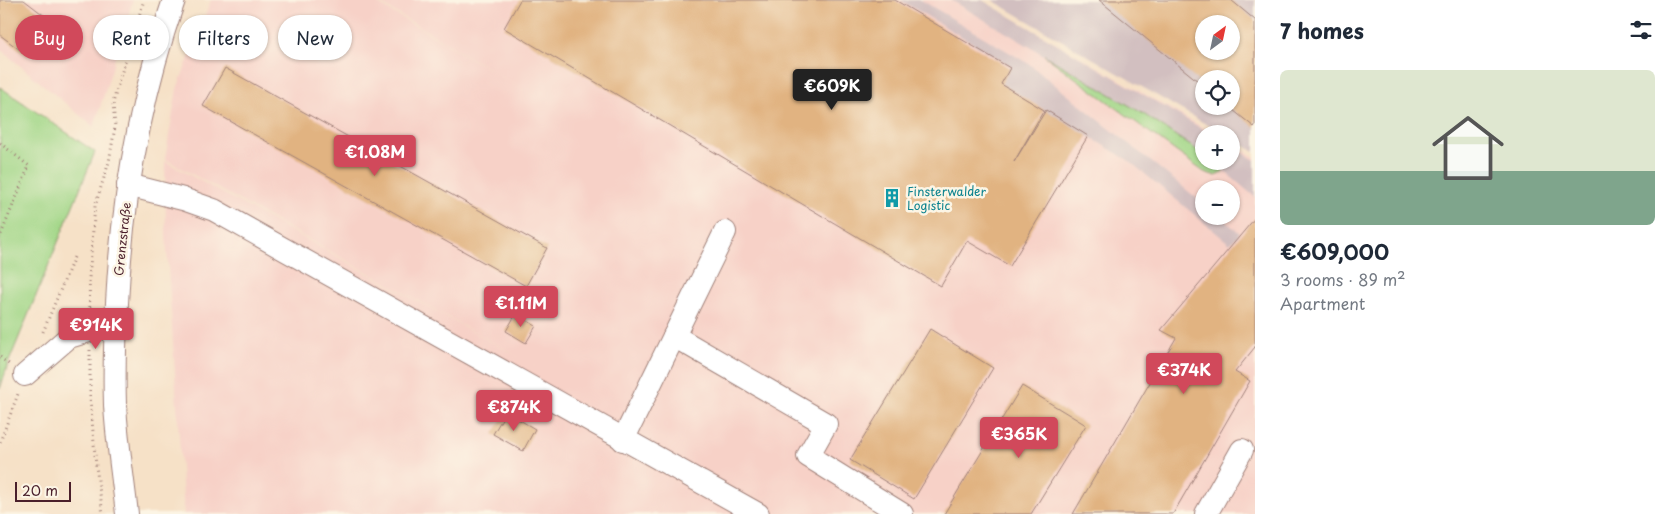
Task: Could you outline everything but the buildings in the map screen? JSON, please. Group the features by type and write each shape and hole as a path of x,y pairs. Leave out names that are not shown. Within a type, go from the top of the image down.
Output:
{"street":[{"name":"Grenzstraße","path":"127,514 115,407 114,365 119,255 138,128 153,69 174,0"},
{"path":"128,185 183,199 214,210 758,514"},
{"path":"623,440 725,232"},
{"path":"26,375 69,337 116,323"},
{"path":"674,336 826,424 808,456 879,508 902,514"},
{"path":"1206,514 1242,450"}],"path":[{"path":"0,143 29,166 0,237"},
{"path":"40,339 74,257"},
{"path":"0,442 26,375"}],"shaded area":[{"path":"0,0 133,0 128,15 93,15 93,60 115,60 94,127 0,49"},
{"path":"211,0 372,0 539,99 375,0 981,0 1198,125 1195,125 1195,170 1240,170 1240,149 1255,157 1255,514 184,514 166,235 165,161 535,366 165,159 177,89 188,60 268,60 268,15 205,15"},
{"path":"900,0 921,0 1029,64 1195,197 1195,215 1128,160 1001,84 1011,66"},
{"path":"951,0 982,0 1196,125 1195,149 1142,113"},
{"path":"992,0 1255,0 1255,152 1240,143 1240,125 1207,125"},
{"path":"1240,151 1255,160 1255,197 1240,184 1240,180 1235,180 1223,170 1240,170"},
{"path":"1207,225 1230,225 1240,233 1230,244"}],"green space":[{"path":"1044,55 1142,113 1195,149 1195,165"},
{"path":"0,87 95,152 8,364 0,389"},
{"path":"1201,170 1224,171 1216,176"}],"place":[{"name":"Finsterwalder Logistic","path":"892,198"}]}
